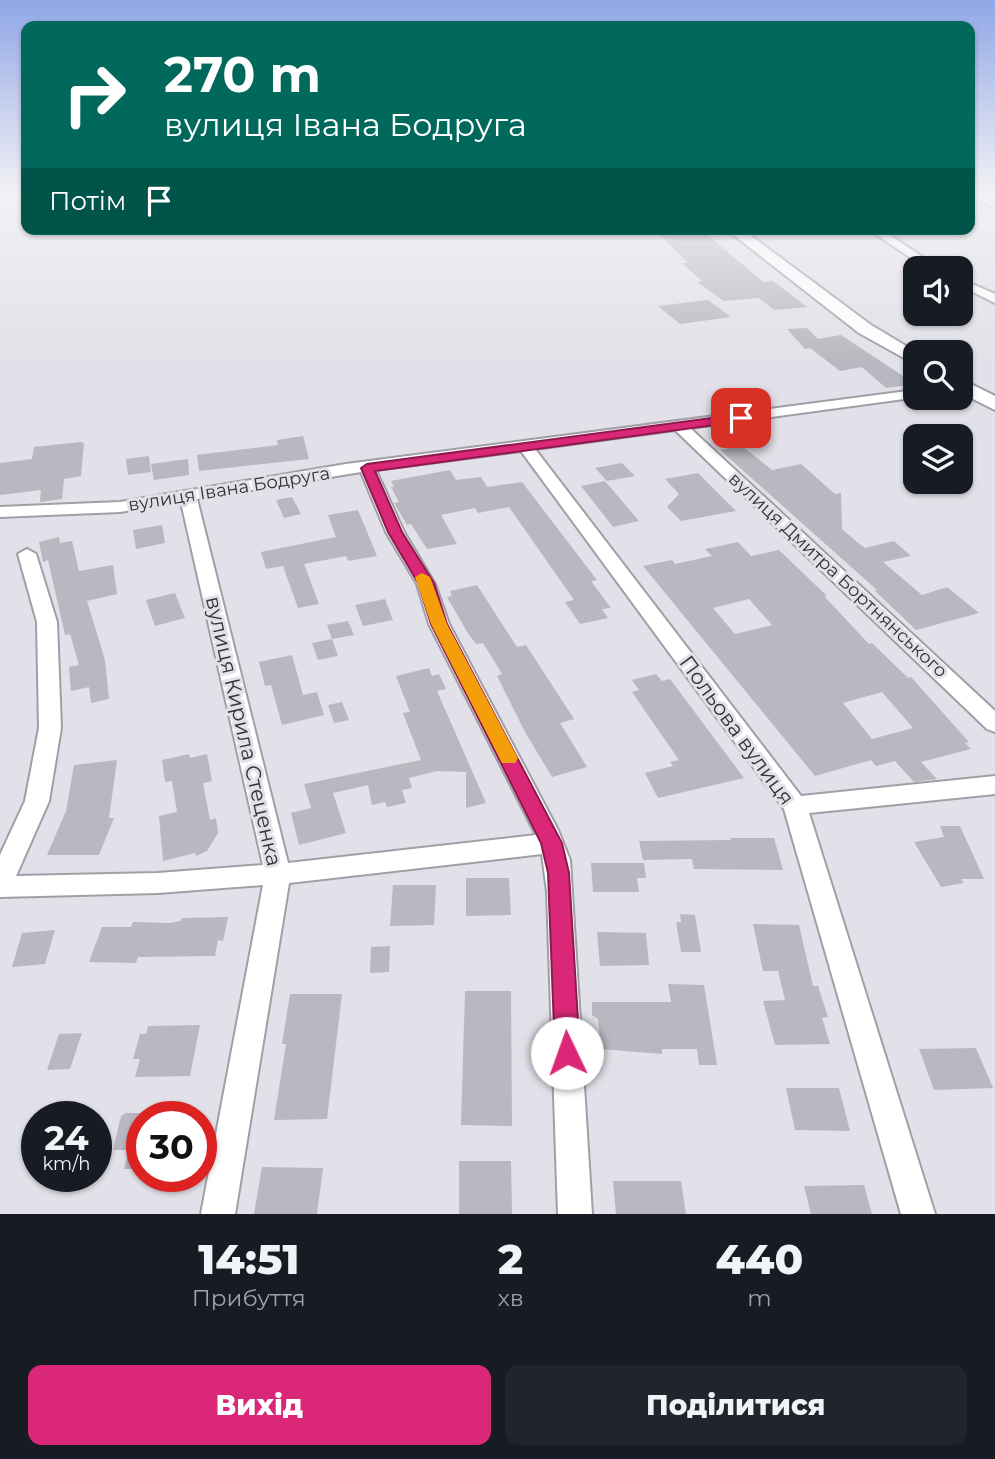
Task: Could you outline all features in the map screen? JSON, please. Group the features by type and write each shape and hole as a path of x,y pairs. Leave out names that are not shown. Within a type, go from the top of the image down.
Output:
{"street":[{"path":"760,250 869,332 903,352"},
{"path":"973,288 995,299"},
{"path":"973,393 995,404"},
{"name":"вулиця Івана Бодруга","path":"0,512 48,508 109,508 339,470 903,396"},
{"name":"вулиця Дмитра Бортнянського","path":"680,426 995,724"},
{"name":"Польова вулиця","path":"525,446 795,806 918,1214"},
{"path":"367,468 395,532 426,583 439,624 552,843 559,882 575,1214"},
{"name":"вулиця Кирила Стеценка","path":"188,496 278,874 218,1214"},
{"path":"27,554 47,621 50,728 37,801 0,885 158,883 278,874 552,843"},
{"path":"795,806 995,785"}],"building":[{"path":"675,250 725,250 763,282 773,281 807,307 774,310 759,298 724,301 697,282 702,281 682,263 688,263"},
{"path":"708,300 731,317 680,324 658,306"},
{"path":"807,328 818,339 841,335 903,376 903,386 886,388 862,367 840,371 810,348 805,349 787,329"},
{"path":"303,436 309,459 199,471 197,455 278,445 277,440"},
{"path":"84,443 81,476 64,479 62,499 40,502 41,490 0,495 0,463 32,459 34,447"},
{"path":"742,446 772,470 801,464 835,494 841,493 842,529 857,542 865,548 894,541 911,556 883,562 922,595 947,587 979,613 916,630 874,590 877,590 720,450"},
{"path":"149,456 151,472 128,475 126,459"},
{"path":"188,459 189,475 154,480 151,464"},
{"path":"622,463 635,476 607,481 595,468"},
{"path":"450,470 456,480 481,477 487,487 522,482 597,580 591,581 611,608 602,609 608,618 580,624 565,602 574,600 509,507 478,513 475,508 441,515 457,544 427,549 411,524 407,525 394,503 399,502 391,487 394,487 391,481"},
{"path":"698,473 736,511 681,521 667,507 679,494 665,479"},
{"path":"605,481 639,521 613,527 581,486"},
{"path":"292,497 301,514 284,518 276,500"},
{"path":"358,510 377,556 348,561 346,556 304,564 319,604 298,608 283,566 266,569 261,552 336,537 328,515"},
{"path":"162,525 165,543 136,549 133,530"},
{"path":"59,537 60,543 72,541 79,571 113,565 117,594 87,601 105,660 109,699 91,703 89,687 71,691 69,667 79,665 70,634 65,635 48,560 43,562 39,542"},
{"path":"738,542 751,556 779,550 827,596 824,596 869,644 872,643 908,678 911,677 969,742 965,743 971,749 921,762 937,779 914,782 895,761 876,766 871,760 815,776 643,566 672,560 675,564 712,556 705,549","holes":["749,599 772,625 735,634 713,608","882,692 913,728 872,739 843,703"]},
{"path":"477,585 517,647 526,645 574,719 560,723 587,767 552,777 525,732 497,676 502,674 483,643 476,644 469,635 447,597 452,596 450,591"},
{"path":"175,593 185,618 155,626 146,600"},
{"path":"385,599 393,620 363,626 355,605"},
{"path":"348,621 354,635 332,639 327,625"},
{"path":"332,639 338,656 318,660 312,643"},
{"path":"292,655 303,695 317,692 324,715 282,725 271,685 265,686 259,662"},
{"path":"429,668 432,676 439,674 446,689 437,691 486,803 466,808 466,772 437,771 409,778 412,788 402,790 406,803 387,807 385,802 372,805 368,785 333,793 346,833 299,845 291,813 311,808 304,784 421,760 403,713 410,712 396,676"},
{"path":"656,674 662,681 670,679 744,778 658,798 645,773 673,766 670,762 679,760 632,692 639,690 632,680"},
{"path":"342,702 349,720 334,723 328,705"},
{"path":"189,754 190,758 207,754 212,781 203,783 210,820 216,818 218,833 207,851 196,856 195,853 163,861 159,816 177,812 172,781 165,782 162,760"},
{"path":"117,760 109,818 114,818 99,855 47,855 66,811 74,765"},
{"path":"940,826 960,826 984,879 961,879 964,883 941,887 914,842 944,837"},
{"path":"730,838 774,838 783,870 694,869 692,859 643,860 639,841 731,840"},
{"path":"591,863 644,863 646,878 637,878 639,892 593,892"},
{"path":"466,878 509,878 511,915 466,916"},
{"path":"393,885 436,885 434,925 390,926"},
{"path":"680,914 695,915 701,952 681,952 676,922 681,922"},
{"path":"228,917 223,941 218,940 215,956 138,957 136,963 89,962 102,927 131,927 133,922 170,923 181,921 182,918"},
{"path":"753,924 799,925 813,986 818,986 828,1017 822,1018 830,1044 775,1045 763,1001 785,1000 778,971 763,971"},
{"path":"55,930 45,964 12,967 22,933"},
{"path":"597,932 646,933 649,965 600,966"},
{"path":"390,946 389,972 370,973 371,947"},
{"path":"668,984 704,985 717,1065 699,1065 697,1049 662,1049 662,1054 601,1049 598,1019 592,1015 592,1002 671,1002"},
{"path":"465,991 511,991 512,1126 461,1125"},
{"path":"290,994 342,994 327,1119 274,1120 286,1044 282,1044"},
{"path":"200,1025 190,1076 135,1077 140,1059 133,1059 140,1034 146,1034 148,1026"},
{"path":"82,1033 70,1069 47,1070 59,1034"},
{"path":"976,1048 993,1088 934,1090 919,1049"},
{"path":"786,1088 839,1088 850,1131 795,1130"},
{"path":"126,1113 126,1150 113,1150 121,1116"},
{"path":"459,1161 511,1161 512,1214 459,1214"},
{"path":"262,1167 323,1168 317,1214 254,1214"},
{"path":"613,1181 681,1181 686,1214 616,1214"},
{"path":"864,1185 872,1214 811,1214 804,1186"}],"slow traffic":[{"path":"422,577 439,624 509,758"}],"route":[{"path":"567,1053 559,873 552,843 439,624 426,583 395,532 379,489 367,468 741,418"}]}
